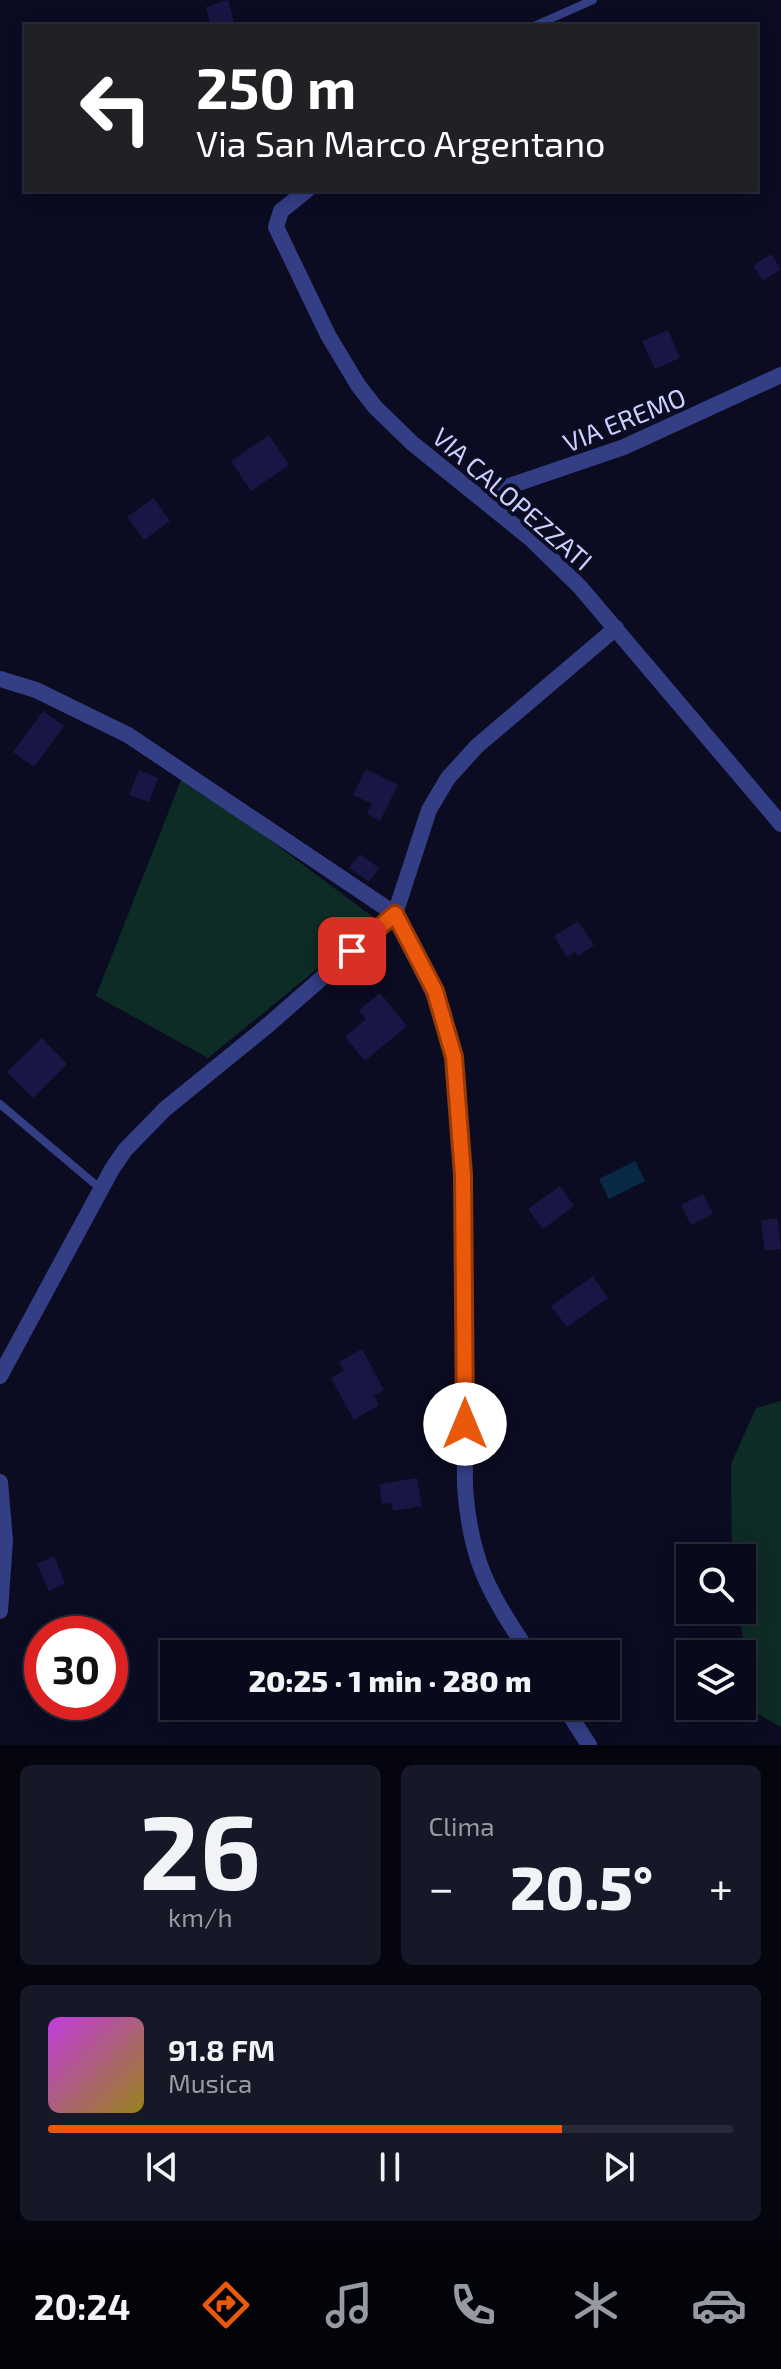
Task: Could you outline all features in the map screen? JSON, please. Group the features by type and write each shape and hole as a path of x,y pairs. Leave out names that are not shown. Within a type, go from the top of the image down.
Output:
{"street":[{"name":"VIA CALOPEZZATI","path":"305,192 281,211 276,227 339,354 358,385 386,419 552,558 616,628 781,824"},
{"name":"VIA EREMO","path":"480,496 567,468 648,437 781,375"},
{"path":"0,1376 125,1150 165,1109 267,1026 395,914 429,810 448,778 477,746 616,628"},
{"path":"0,679 30,687 128,735 395,914 444,1015 458,1086 463,1175 465,1486 472,1543 494,1599 521,1640"},
{"path":"0,1482 5,1541 0,1611"},
{"path":"573,1720 589,1745"}],"lane":[{"path":"539,24 593,0"},
{"path":"0,1104 102,1190"}],"green space":[{"path":"183,775 377,920 208,1058 96,996"},
{"path":"781,1401 781,1727 756,1713 756,1640 743,1640 741,1624 756,1624 756,1544 732,1544 731,1464 756,1408"}],"water":[{"path":"635,1161 645,1181 609,1199 599,1179"}],"building":[{"path":"228,0 234,24 210,24 206,7"},
{"path":"771,254 781,269 763,281 753,266"},
{"path":"668,330 680,358 655,369 642,341"},
{"path":"269,435 289,465 251,491 231,461"},
{"path":"154,498 170,521 144,540 127,517"},
{"path":"43,711 64,726 34,767 13,752"},
{"path":"366,769 398,785 380,821 367,814 372,804 353,795"},
{"path":"139,770 158,778 149,802 129,795"},
{"path":"360,854 379,868 369,882 349,868"},
{"path":"578,921 594,945 578,956 575,952 567,957 554,936"},
{"path":"380,993 407,1026 365,1061 345,1037 366,1019 359,1010"},
{"path":"42,1038 67,1064 33,1098 7,1072"},
{"path":"560,1186 574,1206 543,1229 528,1209"},
{"path":"703,1194 713,1214 691,1225 681,1205"},
{"path":"777,1218 781,1249 765,1251 761,1220"},
{"path":"593,1276 608,1298 567,1327 551,1306"},
{"path":"362,1349 384,1390 374,1396 379,1405 354,1420 331,1378 344,1370 339,1362"},
{"path":"417,1478 422,1506 393,1511 391,1503 382,1504 379,1484"},
{"path":"54,1556 65,1583 49,1591 37,1564"}],"route":[{"path":"352,951 395,914 435,991 450,1038 458,1086 462,1150 465,1424"}]}
